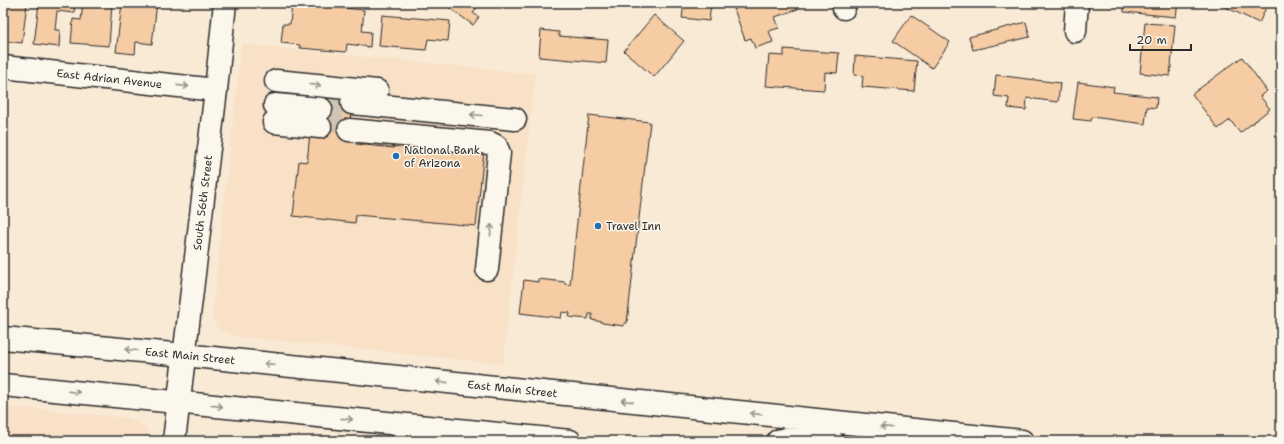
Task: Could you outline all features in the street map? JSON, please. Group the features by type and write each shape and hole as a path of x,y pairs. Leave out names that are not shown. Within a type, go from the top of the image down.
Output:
{"main road":[{"name":"South 56th Street","path":"174,441 225,3"},
{"path":"1074,31 1077,3"},
{"name":"East Adrian Avenue","path":"3,67 216,90"},
{"path":"321,114 275,103 386,92 384,106"},
{"path":"350,117 384,106 514,119"},
{"path":"350,117 386,125 400,124 503,133 509,137 511,142"},
{"path":"350,117 490,143 496,146 499,153 487,269"},
{"name":"East Main Street","path":"3,338 184,355 975,439 1022,441"},
{"path":"3,385 570,441"},
{"path":"778,441 786,439 832,441"}],"shaded area":[{"path":"241,44 535,74 503,364 238,337 217,329 212,316"},
{"path":"3,406 128,418 142,424 154,438 154,441 3,441"}],"building":[{"path":"3,3 27,3 22,43 5,41 7,28 3,28"},
{"path":"39,3 75,3 74,13 57,11 55,30 60,30 59,47 34,44"},
{"path":"83,3 112,3 109,46 71,43 73,19 81,20"},
{"path":"122,3 157,3 152,44 136,42 135,54 116,52"},
{"path":"292,3 364,10 362,31 371,32 370,47 347,44 346,52 300,48 300,45 281,43 283,24 290,24"},
{"path":"443,3 480,3 473,13 479,17 473,25"},
{"path":"684,3 711,3 709,21 682,18"},
{"path":"753,3 796,3 798,9 775,17 779,28 769,31 773,42 755,48 751,38 745,40 734,9"},
{"path":"1124,3 1178,3 1176,17 1124,12"},
{"path":"1217,3 1268,3 1259,23"},
{"path":"382,15 450,21 448,41 428,39 426,50 379,46"},
{"path":"654,15 684,41 654,77 624,51"},
{"path":"911,15 950,42 932,68 893,41"},
{"path":"1026,22 1030,37 973,50 969,37"},
{"path":"1145,23 1175,25 1170,76 1140,73"},
{"path":"541,30 559,32 559,36 608,40 606,63 539,57"},
{"path":"784,49 839,53 837,73 825,72 824,90 766,86 769,55 784,56"},
{"path":"855,56 917,61 914,91 862,87 863,76 854,75"},
{"path":"1242,57 1267,91 1260,96 1270,109 1240,133 1230,120 1218,129 1192,94"},
{"path":"996,75 1060,83 1058,102 1027,98 1026,110 1008,108 1009,98 994,96"},
{"path":"1078,82 1114,87 1113,92 1157,97 1156,108 1147,107 1145,124 1092,117 1091,121 1073,119"},
{"name":"National Bank of Arizona","path":"323,92 353,95 348,138 357,139 356,144 394,148 394,142 484,151 476,226 356,215 355,223 293,216 299,161 307,162 310,133 319,134"},
{"path":"589,115 650,122 627,323 624,323 624,326 592,320 592,314 589,314 588,319 569,317 570,313 562,312 561,318 520,313 524,280 538,282 538,279 565,282 565,284 570,285"}],"tunnel":[{"path":"322,100 352,103"},
{"path":"320,119 350,121"}],"place":[{"name":"National Bank of Arizona","path":"396,156"},
{"name":"Travel Inn","path":"598,226"}]}
